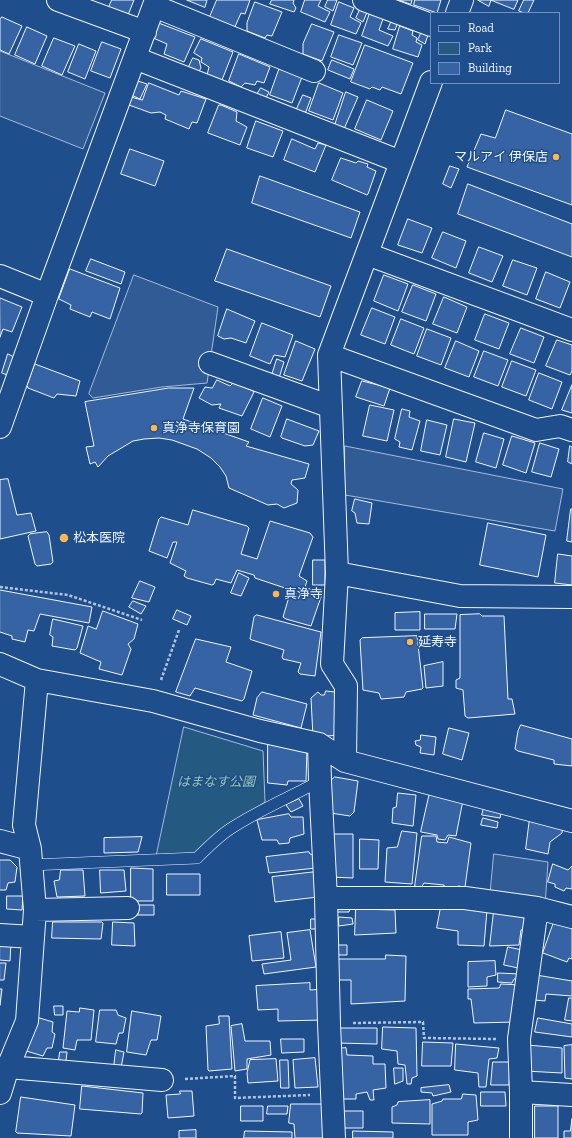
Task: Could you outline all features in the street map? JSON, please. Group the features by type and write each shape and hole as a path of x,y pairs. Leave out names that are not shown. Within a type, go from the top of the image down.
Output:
{"street":[{"path":"58,0 145,32"},
{"path":"364,0 430,25"},
{"path":"457,12 462,0"},
{"path":"0,428 155,3 286,49 314,71"},
{"path":"135,58 401,162"},
{"path":"345,761 346,686 332,664 338,574 329,355 430,84"},
{"path":"367,254 572,330"},
{"path":"0,276 48,294"},
{"path":"329,355 536,430 560,426 572,430"},
{"path":"210,363 330,407"},
{"path":"338,574 460,596 572,598"},
{"path":"0,664 37,680 153,701 260,731 319,744 345,761 572,821"},
{"path":"0,1093 8,1067 27,1021 35,910 31,857 24,825 37,680"},
{"path":"319,744 334,1138"},
{"path":"0,841 31,857"},
{"path":"326,898 465,898 537,908 572,917"},
{"path":"35,910 128,908"},
{"path":"521,1138 519,1039 537,908"},
{"path":"0,935 33,937"},
{"path":"8,1067 162,1080"},
{"path":"521,1092 572,1095"}],"lane":[{"path":"31,857 197,858 229,830 320,782"}],"path":[{"path":"0,587 68,595 142,620"},
{"path":"153,701 179,630"},
{"path":"329,1024 423,1022 424,1038 519,1039"},
{"path":"162,1080 235,1076 235,1098 332,1094"}],"green space":[{"name":"はまなす公園","path":"184,727 263,751 265,802 222,831 192,856 156,858"}],"shaded area":[{"path":"0,51 105,93 83,149 0,116"},
{"path":"134,275 218,307 207,383 162,387 93,398 89,394"},
{"path":"345,446 563,489 555,531 345,495"},
{"path":"494,854 548,862 545,906 490,898"}],"building":[{"path":"112,0 134,0 126,20 107,12"},
{"path":"187,0 207,0 205,7"},
{"path":"217,0 250,0 245,14 241,13 234,29 209,19"},
{"path":"272,0 294,0 293,3 296,8 294,12 270,4"},
{"path":"305,0 321,0 318,6 330,12 325,22 301,12"},
{"path":"328,0 337,0 333,11 325,7"},
{"path":"399,0 412,0 411,4"},
{"path":"415,0 441,0 437,12 414,5"},
{"path":"478,0 491,0 489,6"},
{"path":"491,0 518,0 514,9"},
{"path":"524,0 534,0 528,12 519,11"},
{"path":"255,2 282,12 272,36 267,35 265,38 247,31 247,23"},
{"path":"339,2 354,8 350,17 361,23 356,34 331,25"},
{"path":"361,8 368,10 363,22 356,18"},
{"path":"370,13 383,19 379,30 393,36 388,46 362,36"},
{"path":"2,17 22,26 9,54 0,50 0,20"},
{"path":"392,20 398,22 395,30 388,29"},
{"path":"156,22 195,37 184,62 164,54 167,44 151,37"},
{"path":"312,24 334,32 322,61 303,54 303,44"},
{"path":"400,26 413,31 412,35 417,38 416,42 422,45 418,57 393,49"},
{"path":"27,27 47,36 35,64 15,55"},
{"path":"422,31 428,35 425,44 418,40"},
{"path":"339,35 362,43 353,65 331,57"},
{"path":"54,38 75,46 62,75 42,66"},
{"path":"201,39 233,52 222,80 207,75 209,67 201,62 202,58 194,53"},
{"path":"102,42 121,49 110,78 91,71"},
{"path":"79,44 96,51 85,79 68,72"},
{"path":"365,45 413,63 401,94 382,87 380,90 372,87 370,89 351,82"},
{"path":"239,54 270,67 264,83 257,81 255,85 245,83 241,87 229,81"},
{"path":"193,58 199,60 201,68 198,73 188,69"},
{"path":"332,60 354,69 350,79 328,70"},
{"path":"280,67 302,77 292,103 270,95"},
{"path":"132,79 147,84 140,99 127,93"},
{"path":"149,83 179,95 181,91 206,99 197,123 192,122 189,129 165,119 166,115 160,112 151,113 129,105 131,97 142,100"},
{"path":"319,83 343,93 333,120 309,111"},
{"path":"261,88 269,92 265,100 256,96"},
{"path":"346,92 358,97 344,129 335,125"},
{"path":"303,95 311,98 305,114 296,111"},
{"path":"367,100 393,111 381,140 355,129"},
{"path":"219,105 237,112 236,121 247,127 240,145 208,133"},
{"path":"506,110 572,134 572,205 467,167 481,134 495,138"},
{"path":"256,121 283,131 273,157 247,148"},
{"path":"292,139 315,149 318,143 326,145 315,172 284,160"},
{"path":"130,149 164,161 155,186 121,174"},
{"path":"341,158 356,163 358,161 368,164 367,167 376,171 367,195 332,180"},
{"path":"450,166 459,169 451,188 443,184"},
{"path":"260,176 360,212 351,238 252,203"},
{"path":"468,184 572,224 572,257 458,214"},
{"path":"408,219 432,228 422,253 398,245"},
{"path":"443,232 466,241 456,268 432,258"},
{"path":"479,247 503,256 492,282 469,273"},
{"path":"227,249 331,286 320,317 215,281"},
{"path":"91,259 125,272 121,284 86,271"},
{"path":"513,260 537,268 527,295 503,286"},
{"path":"70,269 120,288 110,319 92,312 90,317 70,309 71,305 59,299"},
{"path":"546,272 570,282 560,308 536,299"},
{"path":"384,275 408,284 398,311 374,301"},
{"path":"413,285 436,294 426,321 402,312"},
{"path":"444,297 467,307 457,333 433,324"},
{"path":"0,298 22,307 12,332 3,329 0,337"},
{"path":"372,308 395,317 385,344 361,335"},
{"path":"227,309 255,321 246,343 231,338 224,339 218,336"},
{"path":"485,314 509,323 499,349 475,340"},
{"path":"401,319 424,328 414,354 391,345"},
{"path":"262,323 293,335 285,357 274,355 270,364 250,356"},
{"path":"521,328 544,337 534,363 510,354"},
{"path":"427,329 451,338 441,365 417,356"},
{"path":"557,340 572,345 572,371 570,375 546,366"},
{"path":"296,341 315,349 302,381 284,375"},
{"path":"456,341 479,351 469,377 445,368"},
{"path":"484,351 508,360 498,386 474,377"},
{"path":"8,354 14,357 7,375 2,373"},
{"path":"277,359 284,362 279,378 272,375"},
{"path":"512,361 536,370 526,396 502,387"},
{"path":"35,364 80,381 76,396 57,394 54,398 28,388 27,386"},
{"path":"539,373 562,382 552,409 529,400"},
{"path":"217,380 230,386 234,382 254,392 242,416 219,408 221,404 212,405 199,398 205,387 212,388"},
{"path":"362,381 390,388 384,406 356,397"},
{"path":"572,385 572,413 562,410"},
{"path":"169,388 194,388 183,419 249,442 246,446 309,464 305,478 292,480 291,484 298,490 297,503 284,508 277,504 268,505 229,488 226,476 211,458 197,449 172,440 159,438 133,441 108,456 98,467 95,462 90,464 86,447 94,446 85,402"},
{"path":"263,398 282,406 270,437 251,429"},
{"path":"370,405 394,410 387,441 363,436"},
{"path":"402,409 410,411 409,417 420,421 412,450 399,447 400,442 395,439"},
{"path":"287,419 319,431 313,445 305,446 281,437"},
{"path":"454,419 475,423 466,462 446,457"},
{"path":"427,420 447,425 440,455 421,451"},
{"path":"484,433 504,439 496,468 476,462"},
{"path":"512,436 535,443 526,473 503,465"},
{"path":"540,443 559,449 551,477 532,472"},
{"path":"570,446 572,447 572,464 568,462"},
{"path":"8,479 17,515 31,513 36,531 0,539 0,480"},
{"path":"355,499 372,503 369,524 357,523 355,513 352,511"},
{"path":"572,509 572,542 567,541"},
{"path":"193,510 247,526 249,528 241,554 257,559 270,521 310,533 313,537 299,576 307,581 305,587 322,594 311,626 283,617 291,590 255,578 254,575 237,570 231,583 216,579 212,585 187,578 184,576 186,571 170,563 177,542 173,542 167,558 149,551 159,519 161,517 188,525"},
{"path":"488,523 546,535 538,577 480,565"},
{"path":"47,532 49,535 53,562 51,564 37,566 35,564 28,536 30,534"},
{"path":"558,554 572,556 572,585 555,583"},
{"path":"313,560 325,560 325,585 313,585"},
{"path":"239,573 249,578 241,596 231,593"},
{"path":"140,581 155,587 149,602 132,598"},
{"path":"0,590 92,607 89,623 40,614 34,631 28,630 25,642 12,639 12,636 0,632"},
{"path":"133,601 146,606 141,614 129,607"},
{"path":"177,610 191,616 187,625 173,619"},
{"path":"103,611 138,624 134,639 128,644 131,649 122,675 99,669 101,662 80,653 88,626 96,629"},
{"path":"420,612 420,630 395,630 395,613"},
{"path":"425,614 457,614 455,629 425,629"},
{"path":"480,614 482,616 504,616 508,699 512,699 515,714 468,718 465,716 463,690 456,688 456,680 460,678 460,615"},
{"path":"257,615 321,632 315,676 300,674 298,672 301,663 283,659 282,657 284,650 250,639 254,617"},
{"path":"53,619 83,626 77,648 75,650 52,646 53,637 50,635"},
{"path":"417,636 422,689 406,692 404,697 381,699 379,693 363,690 360,640 362,638"},
{"path":"196,639 231,647 226,662 252,671 244,699 242,701 195,688 190,696 176,692"},
{"path":"443,662 443,686 426,688 424,666"},
{"path":"326,691 335,692 340,735 313,737 311,698 318,692 321,695 324,695"},
{"path":"262,692 307,704 301,728 253,715 257,698"},
{"path":"521,725 572,739 572,766 554,764 554,760 515,749 518,731"},
{"path":"449,728 469,733 462,760 443,754"},
{"path":"421,735 436,737 434,755 420,753 421,747 416,745 415,741 420,740"},
{"path":"268,736 307,748 306,781 288,781 287,785 268,783"},
{"path":"335,777 358,781 354,812 350,816 324,812 326,785"},
{"path":"430,792 463,800 456,836 448,835 445,840 438,839 437,835 421,832"},
{"path":"398,793 416,795 413,826 392,823 393,808 396,807"},
{"path":"299,799 303,806 291,812 286,805"},
{"path":"485,804 502,808 500,818 482,815"},
{"path":"289,814 291,817 303,817 304,834 290,838 289,843 279,844 277,840 262,840 257,820"},
{"path":"483,818 498,822 497,828 481,825"},
{"path":"530,818 563,824 562,833 550,842 548,854 526,849"},
{"path":"402,831 417,833 412,884 385,882 387,848 397,847"},
{"path":"332,834 353,834 353,878 331,877"},
{"path":"422,836 436,836 437,842 447,843 449,837 471,843 465,887 458,886 456,891 445,890 444,885 424,883 421,888 415,886"},
{"path":"142,837 138,852 104,853 104,838"},
{"path":"360,839 379,840 378,869 360,869"},
{"path":"309,852 310,854 316,856 316,868 269,873 266,857"},
{"path":"0,860 10,860 17,867 15,882 8,883 6,890 0,890"},
{"path":"553,864 568,870 572,866 572,889 566,888 564,891 555,887 555,884 548,882"},
{"path":"131,868 153,869 153,901 131,901"},
{"path":"61,870 83,870 85,896 57,897 54,881 59,880"},
{"path":"100,870 124,870 126,891 101,893"},
{"path":"316,872 318,897 275,902 272,877"},
{"path":"167,874 200,874 200,895 167,895"},
{"path":"7,896 23,896 22,910 7,909"},
{"path":"338,904 350,906 349,912 338,912"},
{"path":"137,905 154,905 154,915 137,915"},
{"path":"441,907 487,910 484,946 458,945 458,931 437,928"},
{"path":"356,909 395,910 396,933 355,935"},
{"path":"494,911 531,914 529,929 521,930 519,945 490,946"},
{"path":"339,917 352,918 353,924 339,926"},
{"path":"311,919 320,919 320,929 311,929"},
{"path":"53,922 102,922 101,939 52,938"},
{"path":"113,922 134,923 135,946 112,945"},
{"path":"554,922 572,928 572,959 569,958 567,962 543,953"},
{"path":"310,930 316,967 264,974 262,964 291,960 287,933"},
{"path":"281,932 284,958 252,961 249,936"},
{"path":"0,942 11,943 10,961 0,960"},
{"path":"338,945 347,945 347,955 338,955"},
{"path":"508,947 527,951 523,969 504,965"},
{"path":"386,955 406,956 405,1001 351,1004 351,980 338,980 338,959 385,959"},
{"path":"495,961 496,975 487,977 487,986 468,987 468,962"},
{"path":"0,963 6,963 4,980 0,980"},
{"path":"498,973 521,974 521,979 514,979 512,983 498,982"},
{"path":"536,975 572,981 572,996 546,994 545,1001 534,1000"},
{"path":"310,983 310,990 324,989 324,1020 278,1021 278,1009 258,1010 256,986"},
{"path":"501,984 521,985 516,1022 474,1023 471,999 468,999 468,989 499,988"},
{"path":"0,989 2,989 0,1005"},
{"path":"569,998 572,998 572,1021 565,1020"},
{"path":"54,1006 63,1006 63,1015 55,1015"},
{"path":"80,1008 94,1010 91,1040 77,1040 75,1050 63,1048 67,1011 79,1012"},
{"path":"100,1010 116,1010 118,1015 126,1018 123,1033 119,1033 116,1044 96,1042"},
{"path":"132,1011 161,1016 157,1040 151,1040 146,1055 127,1052"},
{"path":"219,1016 229,1016 232,1069 209,1071 206,1026 219,1024"},
{"path":"36,1017 53,1022 52,1032 55,1034 52,1048 47,1048 43,1056 23,1050"},
{"path":"538,1018 572,1024 572,1037 535,1032"},
{"path":"242,1024 245,1041 270,1041 271,1055 247,1059 247,1069 235,1071 231,1026"},
{"path":"383,1027 416,1028 417,1076 412,1078 411,1084 407,1084 405,1065 398,1064 397,1051 382,1049"},
{"path":"337,1028 377,1028 377,1044 337,1043"},
{"path":"281,1039 304,1039 304,1052 282,1053"},
{"path":"423,1042 453,1043 451,1066 422,1066"},
{"path":"456,1044 499,1048 497,1058 489,1059 486,1087 479,1087 478,1073 455,1070"},
{"path":"527,1045 562,1048 562,1073 525,1071"},
{"path":"572,1045 572,1079 565,1078 564,1046"},
{"path":"346,1048 347,1055 373,1056 373,1064 385,1064 386,1088 373,1090 374,1100 370,1100 367,1092 356,1094 356,1099 338,1099 336,1049"},
{"path":"116,1050 124,1052 121,1068 114,1067"},
{"path":"60,1052 67,1052 66,1061 59,1060"},
{"path":"315,1058 318,1087 295,1088 293,1060"},
{"path":"276,1059 278,1081 248,1083 247,1073 250,1060"},
{"path":"280,1060 288,1060 289,1088 281,1088"},
{"path":"493,1062 510,1062 509,1085 491,1085"},
{"path":"394,1068 403,1068 403,1081 395,1084"},
{"path":"449,1085 451,1092 433,1096 432,1093 421,1092 421,1088"},
{"path":"82,1086 143,1093 142,1113 80,1109"},
{"path":"180,1091 192,1091 194,1116 168,1118 166,1095 180,1094"},
{"path":"481,1092 505,1092 506,1106 481,1106"},
{"path":"463,1094 476,1095 478,1120 468,1122 468,1135 432,1135 432,1104 442,1101 443,1099 461,1099"},
{"path":"21,1097 75,1105 71,1136 17,1133"},
{"path":"430,1100 430,1124 392,1123 392,1107 397,1105 398,1102"},
{"path":"291,1104 325,1104 326,1138 295,1138 294,1124 289,1123"},
{"path":"241,1106 263,1106 263,1121 241,1121"},
{"path":"268,1106 288,1106 287,1114 267,1114"},
{"path":"535,1106 558,1106 558,1138 535,1138"},
{"path":"339,1111 363,1111 363,1128 339,1128"},
{"path":"572,1119 572,1138 564,1138 564,1131 570,1131"},
{"path":"196,1130 196,1138 179,1138 179,1131"},
{"path":"245,1131 292,1132 292,1138 244,1138"},
{"path":"353,1131 393,1132 393,1138 353,1138"}],"place":[{"name":"マルアイ 伊保店","path":"556,157"},
{"name":"真浄寺保育園","path":"154,428"},
{"name":"松本医院","path":"64,538"},
{"name":"真浄寺","path":"276,594"},
{"name":"延寿寺","path":"410,642"}]}
